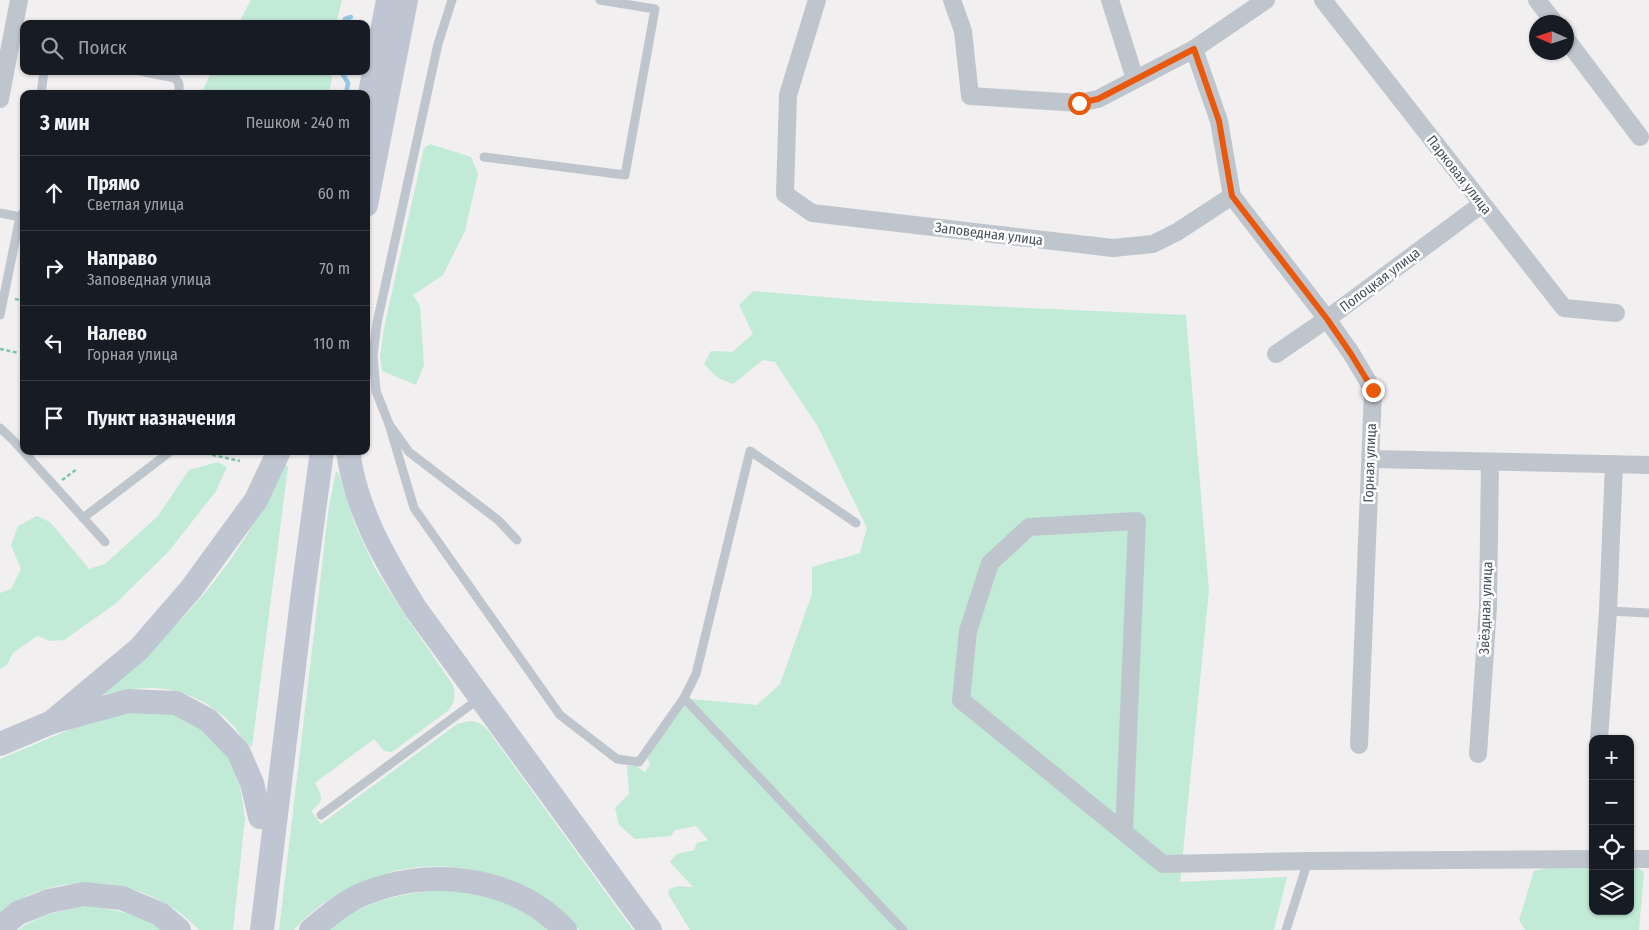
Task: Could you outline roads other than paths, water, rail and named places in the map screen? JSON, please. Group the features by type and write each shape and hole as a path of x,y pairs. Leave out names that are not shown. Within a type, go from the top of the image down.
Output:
{"main road":[{"path":"370,93 388,0"},
{"path":"370,184 406,0"},
{"path":"52,722 139,649 191,589 256,500 277,455"},
{"path":"247,930 296,524 306,455"},
{"path":"262,930 321,455"},
{"path":"348,455 350,470 366,521 387,563 415,608 650,930"},
{"path":"0,744 52,722 128,701 176,704 208,720 238,751 252,783 260,817"},
{"path":"311,930 332,912 361,895 402,882 440,878 482,883 518,896 552,917 564,930"},
{"path":"0,928 18,913 49,900 84,894 122,898 160,914 179,930"}],"street":[{"path":"0,99 19,0"},
{"name":"Заповедная улица","path":"817,0 788,95 784,194 812,214 1113,248 1153,244 1177,232 1232,196"},
{"path":"952,0 963,31 970,96 1079,103 1098,99 1194,49 1266,0"},
{"path":"1110,0 1135,79"},
{"name":"Парковая улица","path":"1323,0 1564,308 1616,313"},
{"path":"1537,0 1549,15"},
{"path":"1194,49 1219,121 1232,196"},
{"path":"1574,50 1640,137"},
{"name":"Горная улица","path":"1232,196 1327,319 1373,390 1359,745"},
{"name":"Полоцкая улица","path":"1276,354 1327,319 1482,204"},
{"path":"1371,459 1649,465"},
{"name":"Звёздная улица","path":"1478,754 1488,606 1490,462"},
{"path":"1599,735 1608,611 1614,464"},
{"path":"1124,832 1137,521 1029,528 990,564 968,630 961,700 1163,864 1308,861 1589,860"},
{"path":"1634,859 1649,859"}],"lane":[{"path":"452,0 438,44 377,323 373,355 376,391 389,424 414,508 560,715 617,759 640,762 684,698 696,674 750,451 856,523"},
{"path":"484,157 625,175 655,9 600,0"},
{"path":"42,90 43,75"},
{"path":"160,75 175,78 179,82 179,90"},
{"path":"0,213 20,214"},
{"path":"0,314 20,223"},
{"path":"389,424 409,452 498,520 517,540"},
{"path":"0,428 20,449"},
{"path":"25,455 105,542"},
{"path":"83,518 167,455"},
{"path":"1608,611 1649,613"},
{"path":"321,815 480,698"},
{"path":"684,698 903,930"},
{"path":"1286,930 1308,861"}],"waterway":[{"path":"345,20 351,17"},
{"path":"343,75 348,83 347,90"}]}
